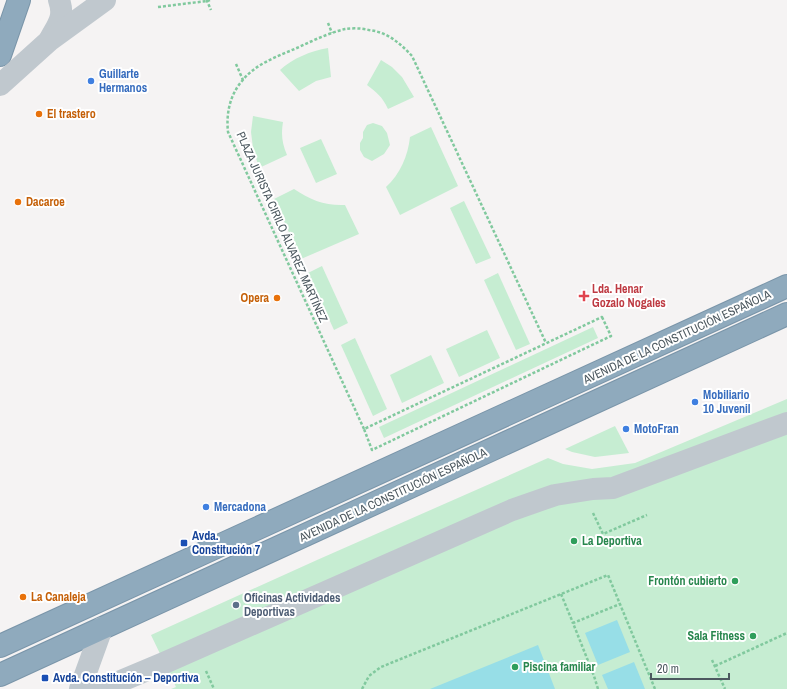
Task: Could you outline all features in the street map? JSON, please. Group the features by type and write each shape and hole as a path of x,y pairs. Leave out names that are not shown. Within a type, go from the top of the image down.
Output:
{"highway":[{"path":"0,55 19,0"},
{"name":"AVENIDA DE LA CONSTITUCIÓN ESPAÑOLA","path":"0,646 787,286"},
{"name":"AVENIDA DE LA CONSTITUCIÓN ESPAÑOLA","path":"0,675 787,314"}],"street":[{"path":"50,40 61,16 59,0"},
{"path":"0,85 50,40 105,0"},
{"path":"102,689 512,510 554,495 593,489 613,488 787,423"},
{"path":"80,689 102,628"}],"path":[{"path":"158,7 209,0 211,10"},
{"path":"328,23 332,33"},
{"name":"PLAZA JURISTA CIRILO ÁLVAREZ MARTÍNEZ","path":"372,450 364,429 228,132 227,117 230,101 234,93 248,74 267,61 328,34 356,28 377,31 387,35 395,40 412,56 546,343"},
{"path":"236,64 243,80"},
{"path":"364,429 602,317 611,336"},
{"path":"603,534 647,516"},
{"path":"362,689 369,676 381,666 608,575 655,689"},
{"path":"561,594 598,689"},
{"path":"573,623 620,604"},
{"path":"715,666 787,633"},
{"path":"712,660 725,689"}],"green space":[{"path":"328,48 331,77 316,81 299,91 280,70 302,56"},
{"path":"381,60 392,67 402,77 414,97 388,109 381,98 367,85"},
{"path":"253,116 283,122 282,139 287,155 259,168 253,148 251,132"},
{"path":"373,123 382,126 387,133 390,145 384,154 372,161 364,157 360,150 360,143 367,125"},
{"path":"431,127 458,186 400,215 386,187 399,170 405,158 410,137"},
{"path":"321,139 337,174 316,183 300,148"},
{"path":"294,189 318,202 345,205 359,234 301,259 274,199"},
{"path":"464,201 491,258 476,264 450,208"},
{"path":"322,266 348,323 334,330 308,273"},
{"path":"498,273 530,344 516,350 484,280"},
{"path":"593,327 598,338 384,438 379,427"},
{"path":"487,330 500,358 459,377 446,349"},
{"path":"355,338 387,409 373,416 341,345"},
{"path":"431,355 444,383 402,403 390,375"},
{"name":"La Deportiva","path":"787,399 787,689 171,689 176,687 151,635 548,458 563,464 592,469 635,463"},
{"path":"615,426 629,453 595,457 565,449"}],"water":[{"path":"617,620 630,652 598,665 585,633"},
{"name":"Piscina familiar","path":"538,645 555,689 430,689"},
{"name":"Piscina familiar","path":"634,662 645,689 608,689 602,675"}],"place":[{"name":"Guillarte Hermanos","path":"91,81"},
{"name":"El trastero","path":"39,114"},
{"name":"Dacaroe","path":"18,202"},
{"name":"Lda. Henar Gozalo Nogales","path":"584,296"},
{"name":"Opera","path":"277,298"},
{"name":"Mobiliario 10 Juvenil","path":"695,402"},
{"name":"MotoFran","path":"626,429"},
{"name":"Mercadona","path":"206,507"},
{"name":"La Deportiva","path":"574,541"},
{"name":"Avda. Constitución 7","path":"184,543"},
{"name":"Frontón cubierto","path":"735,581"},
{"name":"La Canaleja","path":"23,597"},
{"name":"Oficinas Actividades Deportivas","path":"236,605"},
{"name":"Sala Fitness","path":"753,636"},
{"name":"Piscina familiar","path":"515,667"},
{"name":"Avda. Constitución – Deportiva","path":"45,678"}]}
